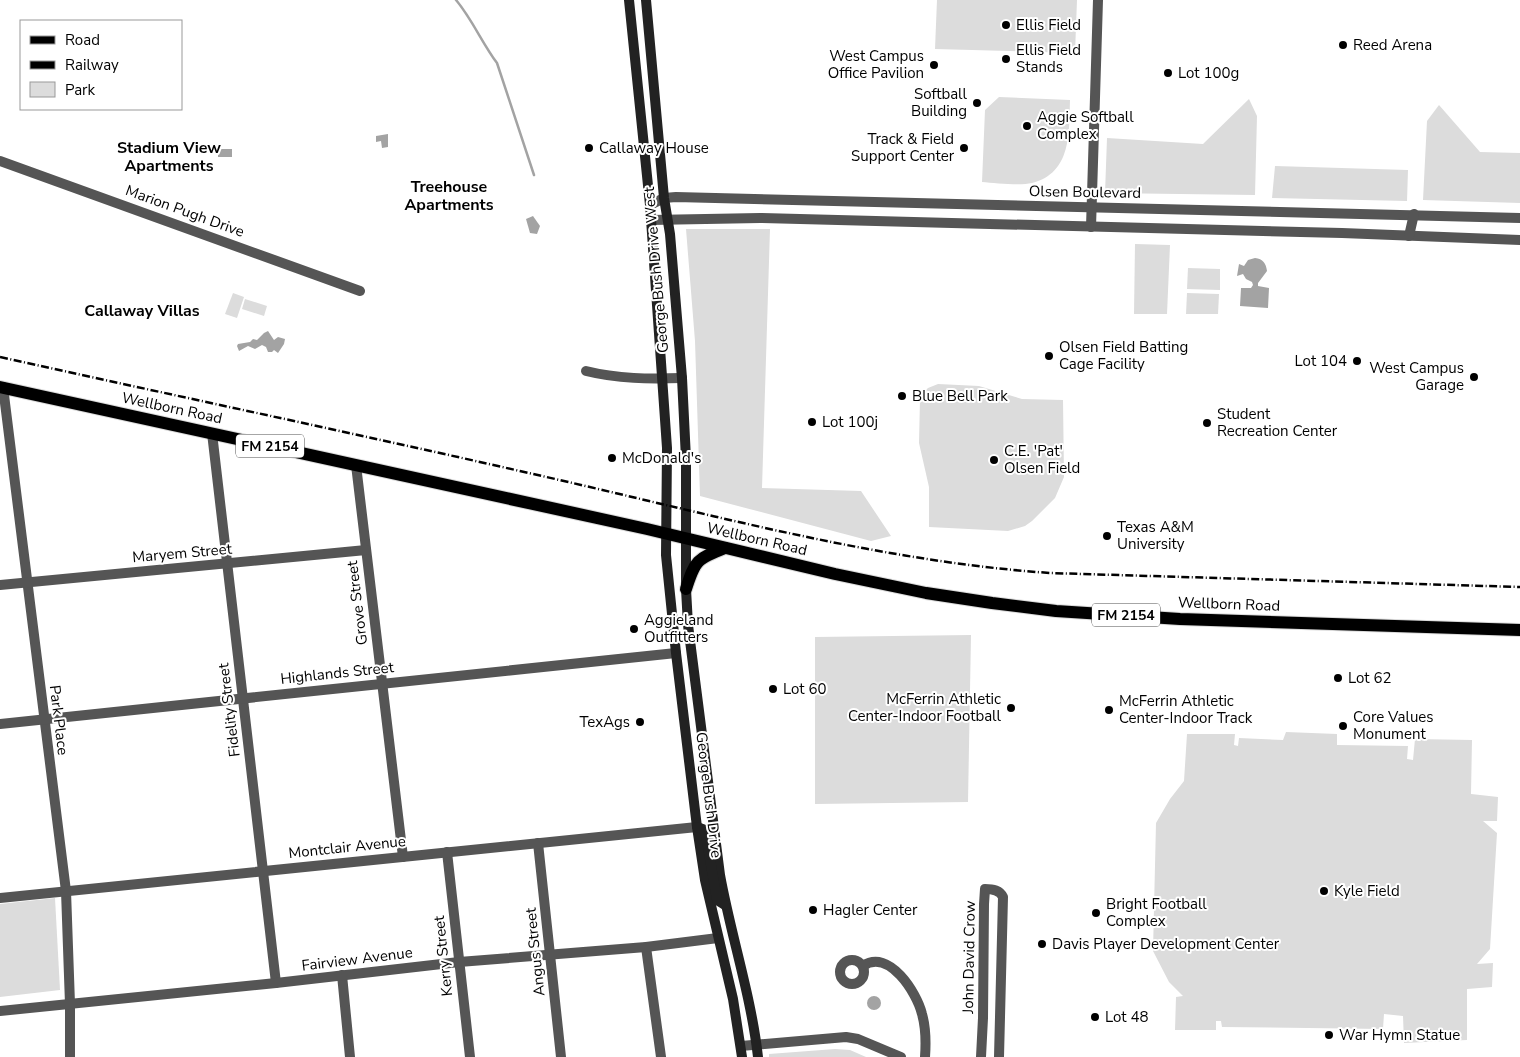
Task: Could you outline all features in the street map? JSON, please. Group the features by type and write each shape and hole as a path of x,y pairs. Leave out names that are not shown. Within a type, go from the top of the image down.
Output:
{"main road":[{"name":"George Bush Drive West","path":"629,0 650,204 663,379 667,448 667,533"},
{"name":"George Bush Drive West","path":"646,0 682,378 686,459 686,538"},
{"name":"Wellborn Road","path":"1,387 667,533 725,548 926,593 1056,611 1180,619 1520,630"},
{"name":"George Bush Drive","path":"667,533 666,555 697,827 705,880 733,999 742,1057"},
{"name":"George Bush Drive","path":"686,538 686,589 701,733 718,866 725,905 748,996 758,1057"},
{"path":"686,589 692,571 699,560 725,548"},
{"path":"697,827 705,830 717,900 725,905"}],"street":[{"path":"1091,227 1098,0"},
{"name":"Marion Pugh Drive","path":"0,161 360,291"},
{"name":"Olsen Boulevard","path":"650,204 664,198 1092,206 1520,218"},
{"path":"852,220 854,202"},
{"path":"1409,236 1414,214"},
{"path":"651,220 668,218 852,220 1520,240"},
{"path":"586,371 609,377 682,378"},
{"name":"Park Place","path":"1,387 66,891 70,1057"},
{"name":"Fidelity Street","path":"212,433 276,983"},
{"name":"Grove Street","path":"356,465 403,857"},
{"name":"Maryem Street","path":"0,585 366,550"},
{"name":"Highlands Street","path":"0,724 676,653"},
{"name":"Montclair Avenue","path":"0,898 697,827"},
{"name":"Angus Street","path":"538,843 561,1057"},
{"name":"Kerry Street","path":"447,852 470,1057"},
{"name":"John David Crow","path":"981,1057 984,904 985,889 992,889 1001,893 1003,897 999,1057"},
{"name":"Fairview Avenue","path":"0,1011 459,962 646,947 718,938"},
{"path":"646,947 661,1057"},
{"path":"863,966 873,962 886,964 910,988 922,1013 926,1032 925,1057"},
{"path":"342,975 350,1057"},
{"path":"741,1046 846,1037 864,1041 901,1057"}],"green space":[{"name":"Ellis Field","path":"937,0 1077,0 1075,53 935,49"},
{"name":"Aggie Softball Complex","path":"999,97 1070,100 1066,150 1055,170 1045,178 1027,184 982,182 985,110"},
{"path":"1249,99 1257,116 1255,195 1105,193 1107,138 1203,144"},
{"path":"1439,105 1480,152 1520,153 1520,203 1423,200 1427,121"},
{"path":"1275,166 1408,170 1407,201 1272,198"},
{"path":"686,229 770,229 762,488 861,491 891,536 871,541 700,496 695,341"},
{"path":"1135,244 1170,245 1167,314 1134,314"},
{"path":"1188,268 1220,269 1220,290 1187,289"},
{"path":"233,293 244,297 237,318 225,314"},
{"path":"1187,293 1219,294 1218,314 1186,314"},
{"path":"245,299 267,306 264,316 242,309"},
{"name":"C.E. 'Pat' Olsen Field","path":"938,384 979,386 1022,399 1063,400 1064,477 1055,498 1025,526 1008,531 929,527 929,487 919,443 920,399 928,388"},
{"path":"971,635 968,802 815,804 815,637"},
{"name":"Kyle Field","path":"1286,732 1337,734 1337,745 1408,746 1407,759 1413,760 1415,739 1472,740 1471,794 1498,797 1497,821 1483,821 1497,833 1490,949 1477,964 1493,963 1492,987 1467,989 1467,1040 1404,1043 1403,1016 1384,1014 1383,1029 1222,1027 1221,1021 1216,1021 1216,1030 1175,1030 1176,997 1183,996 1169,982 1153,951 1156,823 1170,799 1184,781 1187,734 1235,734 1234,745 1238,746 1239,738 1283,740"},
{"path":"55,898 60,990 0,997 0,904"},
{"path":"835,1049 850,1050 866,1057 769,1057 769,1054"}],"shaded area":[{"path":"388,134 388,147 382,148 381,141 376,142 376,136"},
{"path":"218,149 232,149 232,157 218,157"},
{"path":"533,216 540,226 537,234 530,233 526,219"},
{"path":"1255,258 1262,260 1267,268 1258,286 1269,288 1268,308 1240,306 1241,288 1251,288 1253,285 1243,274 1237,276 1239,264 1244,266 1248,260"},
{"path":"268,331 274,340 278,337 285,339 278,353 274,350 268,352 266,347 262,345 255,349 248,346 239,351 238,344 250,342 253,339 257,340"},
{"path":"874,996 879,998 881,1003 879,1008 874,1010 869,1008 867,1003 869,998"}],"waterway":[{"path":"456,0 497,63 534,175"}],"railway":[{"path":"0,357 474,461 794,534 921,558 985,567 1050,573 1520,587"}],"place":[{"name":"Ellis Field","path":"1006,25"},
{"name":"Reed Arena","path":"1343,45"},
{"name":"Ellis Field Stands","path":"1006,59"},
{"name":"West Campus Office Pavilion","path":"934,65"},
{"name":"Lot 100g","path":"1168,73"},
{"name":"Softball Building","path":"977,103"},
{"name":"Aggie Softball Complex","path":"1027,126"},
{"name":"Callaway House","path":"589,148"},
{"name":"Track & Field Support Center","path":"964,148"},
{"name":"Olsen Field Batting Cage Facility","path":"1049,356"},
{"name":"Lot 104","path":"1357,361"},
{"name":"West Campus Garage","path":"1474,377"},
{"name":"Blue Bell Park","path":"902,396"},
{"name":"Lot 100j","path":"812,422"},
{"name":"Student Recreation Center","path":"1207,423"},
{"name":"McDonald's","path":"612,458"},
{"name":"C.E. 'Pat' Olsen Field","path":"994,460"},
{"name":"Texas A&M University","path":"1107,536"},
{"name":"Aggieland Outfitters","path":"634,629"},
{"name":"Lot 62","path":"1338,678"},
{"name":"Lot 60","path":"773,689"},
{"name":"McFerrin Athletic Center-Indoor Football","path":"1011,708"},
{"name":"McFerrin Athletic Center-Indoor Track","path":"1109,710"},
{"name":"TexAgs","path":"640,722"},
{"name":"Core Values Monument","path":"1343,726"},
{"name":"Kyle Field","path":"1324,891"},
{"name":"Hagler Center","path":"813,910"},
{"name":"Bright Football Complex","path":"1096,913"},
{"name":"Davis Player Development Center","path":"1042,944"},
{"name":"Lot 48","path":"1095,1017"},
{"name":"War Hymn Statue","path":"1329,1035"}],"district":[{"name":"Stadium View Apartments","path":"169,156"},
{"name":"Treehouse Apartments","path":"449,195"},
{"name":"Callaway Villas","path":"142,310"}]}
